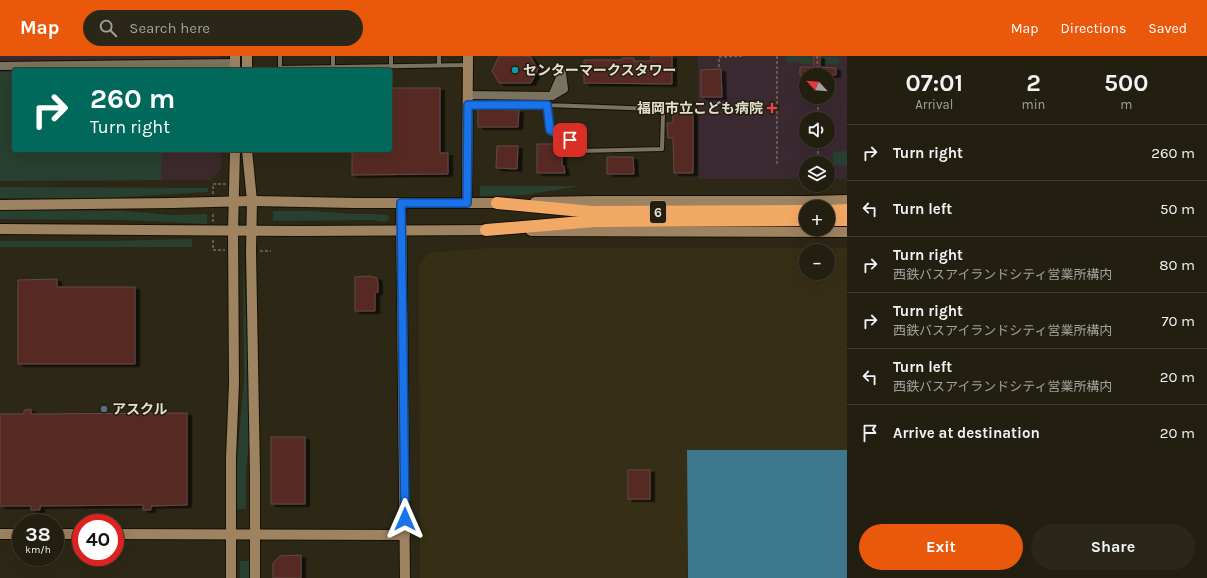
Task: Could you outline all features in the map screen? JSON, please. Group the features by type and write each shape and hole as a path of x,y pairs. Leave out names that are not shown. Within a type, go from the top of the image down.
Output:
{"highway":[{"path":"497,203 593,217"},
{"path":"835,211 847,210"},
{"name":"6","path":"593,217 724,216 799,211"},
{"name":"6","path":"724,216 799,220"},
{"path":"486,230 593,217"},
{"path":"835,220 847,220"}],"street":[{"path":"247,56 247,68"},
{"path":"467,203 468,60"},
{"path":"0,66 235,63"},
{"path":"468,100 552,96"},
{"path":"231,578 230,458 234,383 233,230 235,152"},
{"path":"247,152 252,201 251,230 255,473 255,578"},
{"path":"0,205 234,201 497,203 594,201 809,202 847,200"},
{"path":"401,203 405,535 404,578"},
{"path":"0,229 847,232"},
{"path":"0,534 12,534"},
{"path":"124,534 405,535"}],"lane":[{"path":"280,56 280,68 439,65 468,60"},
{"path":"333,56 333,67"},
{"path":"391,56 392,66"},
{"path":"439,56 439,65"},
{"path":"468,100 547,105 656,109 663,115 662,149 580,151 575,148 567,138 550,130 547,105"}],"path":[{"path":"719,67 719,57 742,56"},
{"path":"777,56 777,165"},
{"path":"817,56 818,68"}],"shaded area":[{"path":"0,56 221,56 221,68 12,68 12,152 221,152 221,169 211,180 0,181"},
{"name":"福岡市立こども病院","path":"698,56 847,56 847,179 835,179 835,156 799,156 799,179 698,179"},
{"path":"490,248 799,248 799,280 835,280 835,248 847,248 847,450 687,451 687,578 420,578 419,267 428,253"}],"green space":[{"path":"787,56 838,57 841,61 838,64 803,64 793,61 789,64 786,60"},
{"path":"0,72 12,72 12,152 162,152 161,180 0,181"},
{"path":"847,151 847,165 835,165 835,156 833,156 833,152"},
{"path":"480,186 580,186 525,195 480,196"},
{"path":"0,187 208,188 208,192 107,198 0,198"},
{"path":"0,210 124,211 172,215 207,214 207,224 124,220 0,219"},
{"path":"273,211 372,214 387,215 389,217 385,222 372,220 273,221"},
{"path":"192,239 192,247 0,247 0,241"},
{"path":"243,257 249,381 249,441 246,471 246,509 237,509 237,458 244,381"},
{"path":"240,561 249,561 250,578 240,578"}],"water":[{"path":"687,450 847,450 847,578 688,578"}],"building":[{"name":"センターマークスタワー","path":"499,56 530,56 538,69 531,83 499,83 492,71"},
{"path":"651,56 672,56 672,84 584,83 584,60 622,60 622,58 634,58 634,61 651,61"},
{"path":"814,56 820,56 820,67 836,68 836,75 835,68 800,68 814,67"},
{"path":"721,69 722,97 701,97 701,70"},
{"path":"392,88 440,88 440,153 448,153 448,174 352,175 352,152 392,152"},
{"path":"478,109 519,110 518,127 478,127"},
{"path":"693,112 693,173 674,173 673,138 668,138 667,123 673,123 673,113"},
{"path":"537,144 562,144 562,166 564,166 565,173 537,173"},
{"path":"497,146 518,146 517,169 496,168"},
{"path":"607,157 633,157 634,174 607,174"},
{"path":"369,276 377,278 378,283 378,292 375,293 375,311 355,311 355,277"},
{"path":"57,279 57,287 135,287 135,364 18,364 18,280"},
{"path":"31,409 31,414 187,413 187,505 151,506 151,510 143,510 143,505 40,506 40,510 31,510 31,506 0,506 0,414 24,414 24,410"},
{"path":"271,437 305,437 305,504 271,504"},
{"path":"628,470 650,470 650,499 628,499"},
{"path":"301,555 301,578 273,578 273,563 280,556"}],"place":[{"name":"センターマークスタワー","path":"515,70"},
{"name":"福岡市立こども病院","path":"772,108"},
{"name":"アスクル","path":"104,409"}],"route":[{"path":"405,519 401,203 467,203 468,105 547,105 550,130 570,140"}]}
